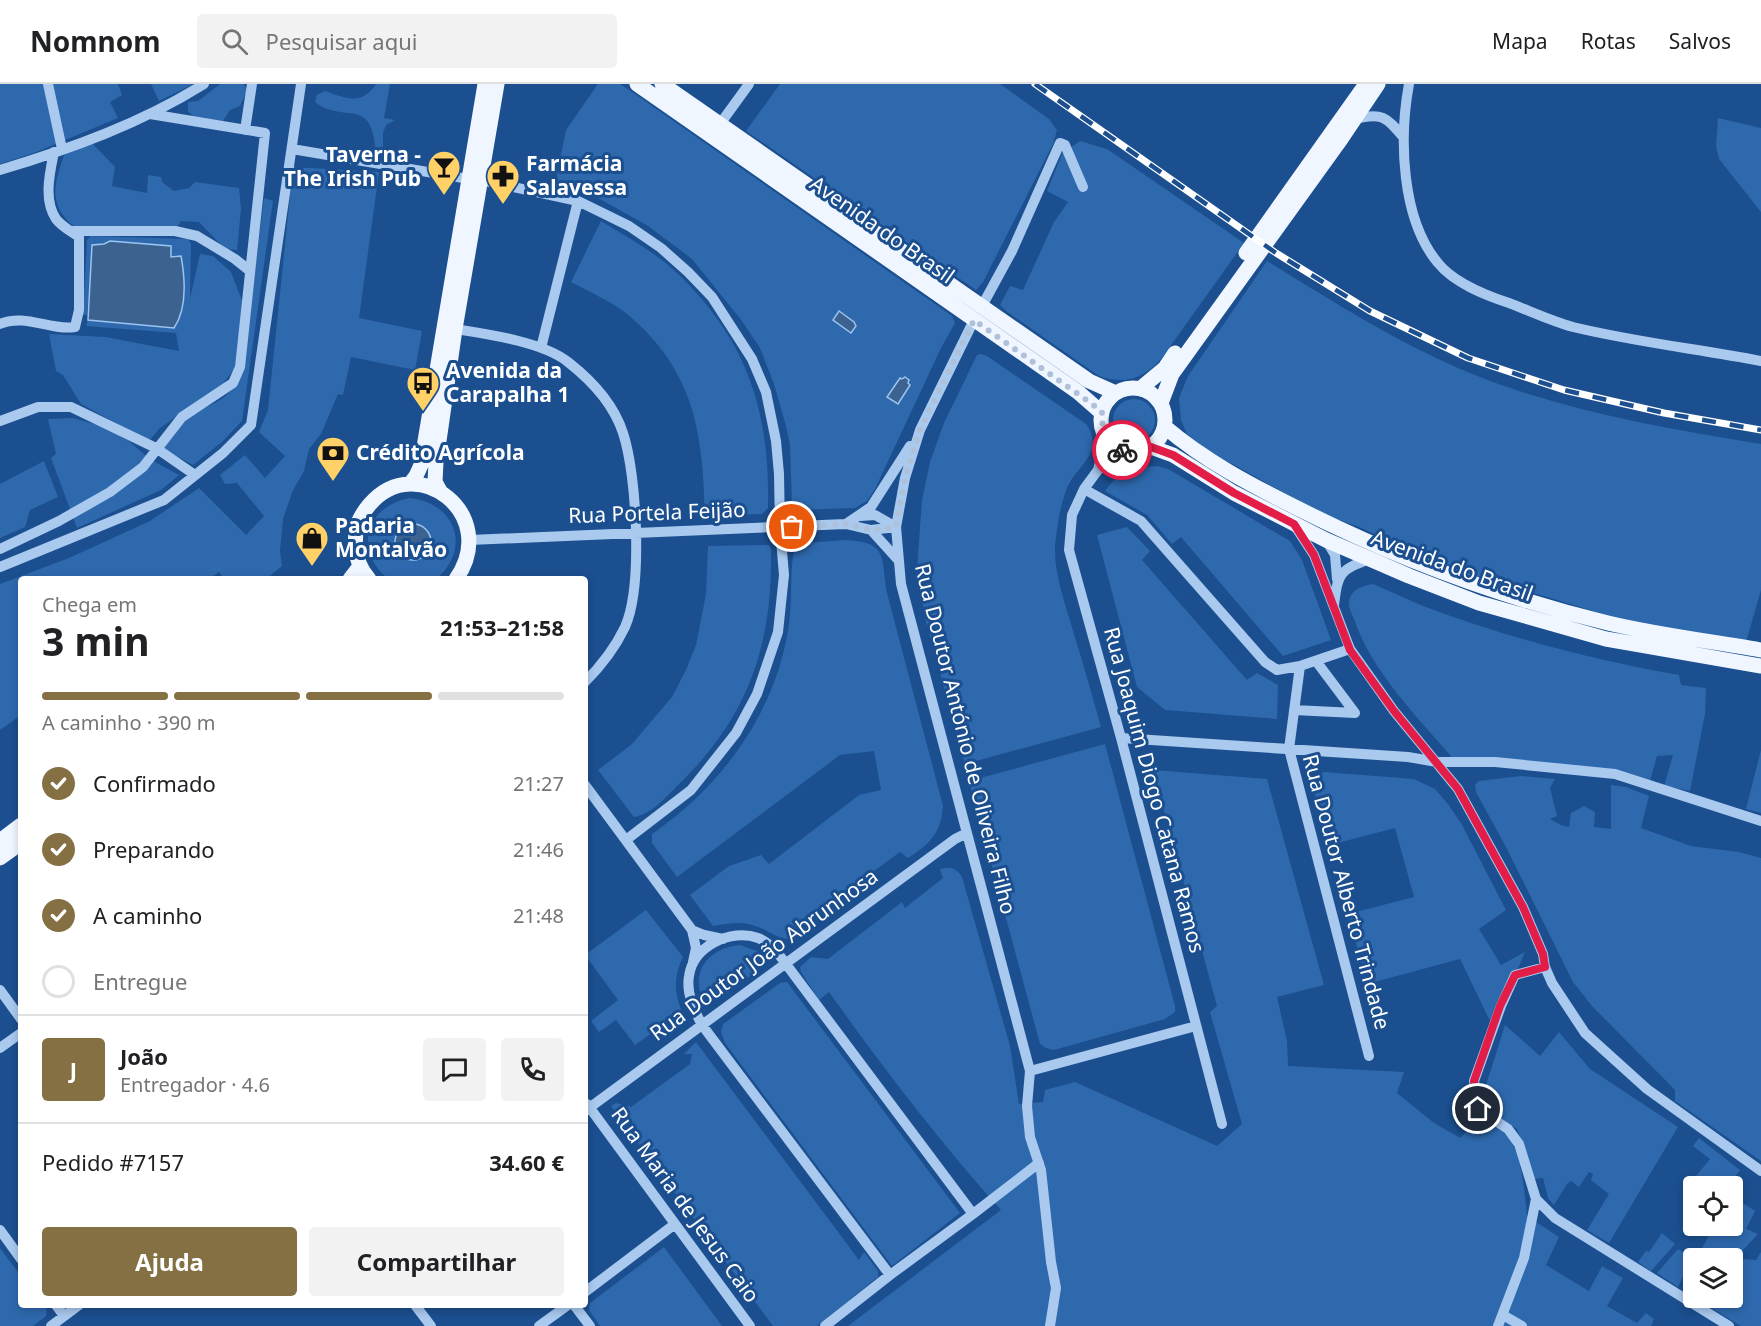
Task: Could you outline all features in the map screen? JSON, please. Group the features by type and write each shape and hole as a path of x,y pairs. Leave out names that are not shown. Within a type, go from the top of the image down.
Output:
{"main road":[{"path":"458,576 468,555 470,540 467,523 459,508 440,491 435,482 434,472 475,179 485,84"},
{"path":"410,484 421,465 475,179 497,84"},
{"name":"Avenida do Brasil","path":"637,84 1078,392 1102,412"},
{"name":"Avenida do Brasil","path":"662,84 1089,381 1116,393"},
{"path":"1141,388 1165,368 1366,84"},
{"path":"1161,403 1172,374 1378,84"},
{"path":"1141,388 1156,396 1161,403 1165,427 1162,435 1151,447 1143,451 1126,452 1106,437 1102,429 1102,412 1116,393 1124,389 1141,388"},
{"name":"Avenida do Brasil","path":"1165,427 1182,442 1241,480 1332,526 1415,562 1496,591 1610,623 1761,650"},
{"name":"Avenida do Brasil","path":"1151,447 1173,455 1234,493 1326,540 1479,603 1606,639 1761,666"},
{"path":"367,576 360,566 355,548 356,529 363,512 375,498 392,488 410,484 440,491"},
{"path":"352,576 360,566"},
{"path":"0,841 18,827"},
{"path":"0,858 18,845"}],"street":[{"path":"0,324 9,321 34,321 63,329 75,327 79,310 79,237 57,220 50,202 49,177 58,150 48,84"},
{"path":"0,170 150,114 170,105 204,84"},
{"path":"245,130 252,84"},
{"path":"0,567 164,500 223,453 251,425 301,84"},
{"path":"720,124 749,84"},
{"path":"1408,84 1403,138 1406,175 1414,213 1424,242 1439,265 1458,280 1489,296 1571,326 1761,361"},
{"path":"0,549 36,533 110,492 143,467 182,417 233,383 240,367 265,133 150,114"},
{"path":"1355,119 1376,115 1389,121 1403,138"},
{"path":"982,306 1016,241 1060,142 1065,145 1083,187"},
{"path":"292,149 475,179 578,201 629,226 661,248 688,272 712,297 752,359 766,392 776,441 784,575 778,632 758,694 736,733 691,790 626,840"},
{"path":"541,348 578,201"},
{"path":"72,231 175,231 197,236 250,271"},
{"name":"Rua Doutor António de Oliveira Filho","path":"974,320 920,430 905,478 896,527 904,594 1030,1071 1027,1106 1030,1137 1041,1170 1056,1288 1050,1326"},
{"path":"455,329 499,336 541,348 566,360 600,390 623,432 634,489 634,591 625,626 604,663 588,679"},
{"path":"0,421 38,407 71,407 156,448 195,475"},
{"name":"Rua Portela Feijão","path":"846,524 871,507 920,430"},
{"name":"Rua Joaquim Diogo Catana Ramos","path":"1098,470 1106,437"},
{"name":"Rua Joaquim Diogo Catana Ramos","path":"1126,452 1098,470 1084,489 1072,515 1069,550 1121,738 1222,1124"},
{"path":"1084,489 1141,521 1265,662 1276,670 1300,666 1350,650"},
{"path":"860,516 875,515 896,527"},
{"name":"Rua Portela Feijão","path":"470,540 846,524 871,530 896,527"},
{"path":"1294,524 1314,555 1350,650 1394,711 1458,789 1523,907 1543,954 1545,967 1552,983 1585,1033 1647,1089 1761,1171"},
{"path":"1314,555 1326,540 1332,526"},
{"path":"871,530 899,561"},
{"path":"36,533 43,549"},
{"path":"1326,540 1335,555 1338,579 1334,608"},
{"path":"1338,579 1350,566 1370,559"},
{"path":"1294,710 1355,713 1316,661"},
{"name":"Rua Doutor Alberto Trindade","path":"1300,666 1289,749 1369,1056"},
{"path":"1121,738 1408,757 1437,762 1495,762 1614,774 1761,820"},
{"path":"588,789 692,930 696,948 688,976 689,992 694,1011 702,1025 890,1275"},
{"name":"Rua Doutor João Abrunhosa","path":"588,1105 702,1025 955,839 967,833"},
{"path":"692,930 723,939"},
{"path":"693,962 705,948 723,939 745,936 759,939 774,948 973,1214"},
{"path":"1545,967 1515,975 1500,1006 1474,1081 1478,1109 1508,1130 1519,1144 1536,1199 1555,1218 1729,1326"},
{"path":"0,990 18,1015"},
{"path":"1030,1071 1196,1026"},
{"path":"0,1048 18,1035"},
{"name":"Rua Maria de Jesus Caio","path":"588,1109 750,1326"},
{"path":"825,1326 1039,1163"},
{"path":"1498,1326 1524,1258 1536,1199"},
{"path":"588,1290 675,1224"},
{"path":"0,1230 18,1255"},
{"path":"58,1308 64,1316"},
{"path":"51,1326 76,1308"},
{"path":"417,1308 431,1326"},
{"path":"539,1326 564,1308"},
{"path":"576,1308 590,1326"},
{"path":"1503,1315 1522,1326"}],"shaded area":[{"path":"0,84 118,84 122,95 110,102 118,118 34,153 0,164"},
{"path":"151,84 194,84 159,101"},
{"path":"220,84 244,84 247,91 240,106 230,110 223,121 195,118 188,111 188,102 198,101"},
{"path":"376,84 390,84 384,118 395,120 386,125 383,133 383,155 376,153 369,123 363,117 326,108 315,102 317,95 325,91 346,98 359,98 371,91"},
{"path":"598,84 620,84 952,316 955,323 875,489 867,501 855,508 795,510 792,505 790,445 786,426 774,384 760,348 742,321 692,259 648,226 591,194 555,185 566,130"},
{"path":"780,84 1000,84 1049,119 1057,130 1053,144 983,282 976,290 746,131"},
{"path":"1718,118 1761,128 1761,212 1719,159 1716,146"},
{"path":"88,139 115,167 112,186 147,193 148,175 161,177 162,182 174,191 189,188 195,182 239,188 241,209 237,250 225,249 199,222 181,221 177,227 76,228 60,210 55,190 67,147"},
{"path":"1080,141 1107,149 1244,243 1164,355 1143,374 1127,380 1099,376 1000,305 1010,286 1023,290 1054,222 1068,202 1047,191 1062,154"},
{"path":"293,167 379,172 359,318 422,331 415,370 351,357 343,395 338,394 321,434 309,449 304,471 293,490 283,519 280,551 282,566 270,576 222,576 219,572 213,576 21,576 69,558 150,521 199,488 246,535 264,516 237,483 225,484 220,475 245,455 265,478 285,456 259,432 268,410"},
{"path":"264,198 273,201 242,421 223,441 193,465 162,448 177,427 188,417 214,404 230,392 243,370"},
{"path":"601,221 650,252 677,273 701,299 738,352 759,409 765,440 768,508 762,514 705,516 698,434 692,409 671,363 655,341 627,314 571,282"},
{"path":"91,236 188,239 191,244 190,299 200,254 213,256 231,272 242,301 239,350 234,369 222,385 160,428 149,441 81,404 63,375 56,371 49,334 105,337 179,351 176,333 86,326 88,320 174,328 181,315 183,285 181,257 171,258 105,244 93,245 87,315 83,315 87,240"},
{"path":"110,241 171,246 171,257 181,256 184,283 183,303 174,328 88,320 92,245"},
{"path":"1267,261 1417,349 1505,386 1614,417 1761,444 1761,590 1746,642 1626,621 1471,574 1357,526 1326,516 1207,450 1187,434 1181,420 1179,398 1188,376"},
{"path":"839,311 854,322 856,326 851,333 833,320"},
{"path":"981,354 1086,424 1091,434 1093,443 1091,451 1071,480 1065,494 1059,518 1055,561 1101,727 965,764 926,622 917,569 922,500 930,462 944,423 977,355"},
{"path":"905,377 909,380 910,385 898,404 887,397 900,378"},
{"path":"1134,399 1142,400 1149,405 1154,412 1154,428 1149,435 1142,440 1134,441 1126,440 1119,435 1114,428 1113,420 1114,412 1119,405 1126,400"},
{"path":"73,418 105,427 130,442 151,460 179,475 161,490 77,528 51,458 56,454 48,419"},
{"path":"44,461 58,497 30,510 25,527 0,538 0,484"},
{"path":"1157,466 1168,469 1290,541 1302,560 1331,640 1283,656 1181,537 1172,544 1147,515 1105,491 1116,478 1127,471 1139,467"},
{"path":"410,498 426,502 439,509 448,518 454,529 456,542 454,554 439,576 385,576 377,568 370,555 369,531 374,519 395,503"},
{"path":"413,524 426,529 431,542 426,555 413,560 400,555 395,542 400,529"},
{"path":"1127,527 1150,551 1142,560 1247,680 1257,673 1278,685 1277,719 1165,710 1137,687 1097,535"},
{"path":"845,540 869,544 876,548 883,561 887,593 943,806 940,824 933,837 922,848 908,858 900,852 795,929 802,934 795,938 783,938 747,924 732,923 713,926 690,895 729,866 761,855 769,864 859,795 881,790 874,751 840,755 677,877 652,843 652,834 677,815 722,771 741,746 771,691 788,631 795,544"},
{"path":"769,545 771,549 767,617 752,678 739,706 702,760 658,805 634,817 598,770 632,744 672,697 686,670 696,645 706,594 708,546"},
{"path":"18,577 18,717 0,730 0,584"},
{"path":"1373,584 1423,606 1518,638 1582,655 1679,675 1681,685 1706,688 1705,714 1690,791 1664,786 1673,755 1657,756 1650,781 1455,761 1384,676 1362,639 1350,611 1349,602 1355,591"},
{"path":"1105,744 1175,1012 1165,1019 1054,1050 1040,1044 969,781"},
{"path":"1761,750 1761,813 1746,809"},
{"path":"1153,770 1267,779 1324,985 1277,997 1287,1041 1288,1066 1404,1072 1397,1093 1434,1123 1460,1138 1480,1118 1501,1130 1511,1141 1518,1157 1527,1216 1559,1237 1546,1265 1589,1291 1602,1266 1623,1278 1607,1306 1637,1323 1646,1313 1654,1319 1651,1326 848,1326 1001,1210 912,1104 829,992 819,1000 800,967 811,957 828,959 902,902 905,908 943,878 940,869 952,868 962,877 1010,1046 1019,1104 1043,1102 1045,1090 1075,1082 1217,1146 1242,1124 1210,1012 1217,1006"},
{"path":"1324,772 1414,779 1435,789 1461,823 1506,910 1479,929 1501,965 1525,952 1493,1027 1460,959 1367,984 1348,914 1414,897 1395,828 1330,845 1313,789 1316,775"},
{"path":"1521,776 1555,779 1550,788 1557,816 1550,819 1561,825 1569,827 1571,813 1584,806 1595,812 1594,827 1611,829 1611,785 1626,787 1649,796 1641,828 1691,846 1739,852 1761,858 1761,1161 1675,1101 1675,1090 1592,1006 1573,982 1476,792 1475,785 1479,781"},
{"path":"646,910 683,957 676,983 683,1024 672,1029 659,1028 635,1045 616,1020 599,1032 591,1021 618,1000 588,959 588,953"},
{"path":"740,945 757,951 762,959 761,968 718,1000 702,997 699,977 706,961 721,950"},
{"path":"787,982 960,1213 892,1266 725,1043 721,1032 723,1024 780,983"},
{"path":"1505,1025 1540,1056 1559,1032 1590,1069 1678,1127 1609,1243 1587,1230 1609,1194 1591,1180 1593,1174 1589,1172 1579,1187 1571,1181 1567,1184 1554,1205 1548,1198 1543,1178 1535,1179 1517,1129 1484,1107 1482,1098"},
{"path":"696,1042 859,1260 864,1252 878,1271 878,1277 817,1326 773,1326 611,1106 616,1103 631,1107 690,1064 692,1054 684,1054"},
{"path":"1699,1138 1740,1170 1736,1176 1696,1176 1710,1159 1693,1146"},
{"path":"1743,1203 1755,1211 1746,1229 1758,1234 1743,1250 1743,1248 1702,1248 1708,1236 1743,1236"},
{"path":"1662,1233 1675,1244 1651,1271 1638,1262 1646,1251 1649,1252"},
{"path":"664,1247 722,1326 600,1326 589,1310 590,1303"},
{"path":"0,1248 18,1272 18,1308 45,1308 47,1310 46,1316 33,1326 0,1326"},
{"path":"1678,1249 1683,1252 1683,1277 1678,1287 1657,1273"},
{"path":"1761,1252 1761,1326 1741,1326 1712,1308 1743,1308 1743,1260 1756,1260"}],"railway":[{"path":"1035,84 1276,253 1370,311 1468,358 1564,390 1664,413 1761,430"}],"way so far":[{"path":"792,527 846,524 871,530 896,527 905,478 920,430 974,320 1078,392 1102,412 1102,429 1106,437 1122,450"}],"place":[{"name":"Taverna - The Irish Pub","path":"444,196"},
{"name":"Farmácia Salavessa","path":"503,205"},
{"name":"Avenida da Carapalha 1","path":"423,412"},
{"name":"Crédito Agrícola","path":"333,482"},
{"name":"Padaria Montalvão","path":"312,567"}],"route":[{"path":"1122,450 1134,452 1151,447 1173,455 1234,493 1294,524 1314,555 1350,650 1394,711 1458,789 1523,907 1543,954 1545,967 1515,975 1500,1006 1474,1081 1478,1109"}]}
